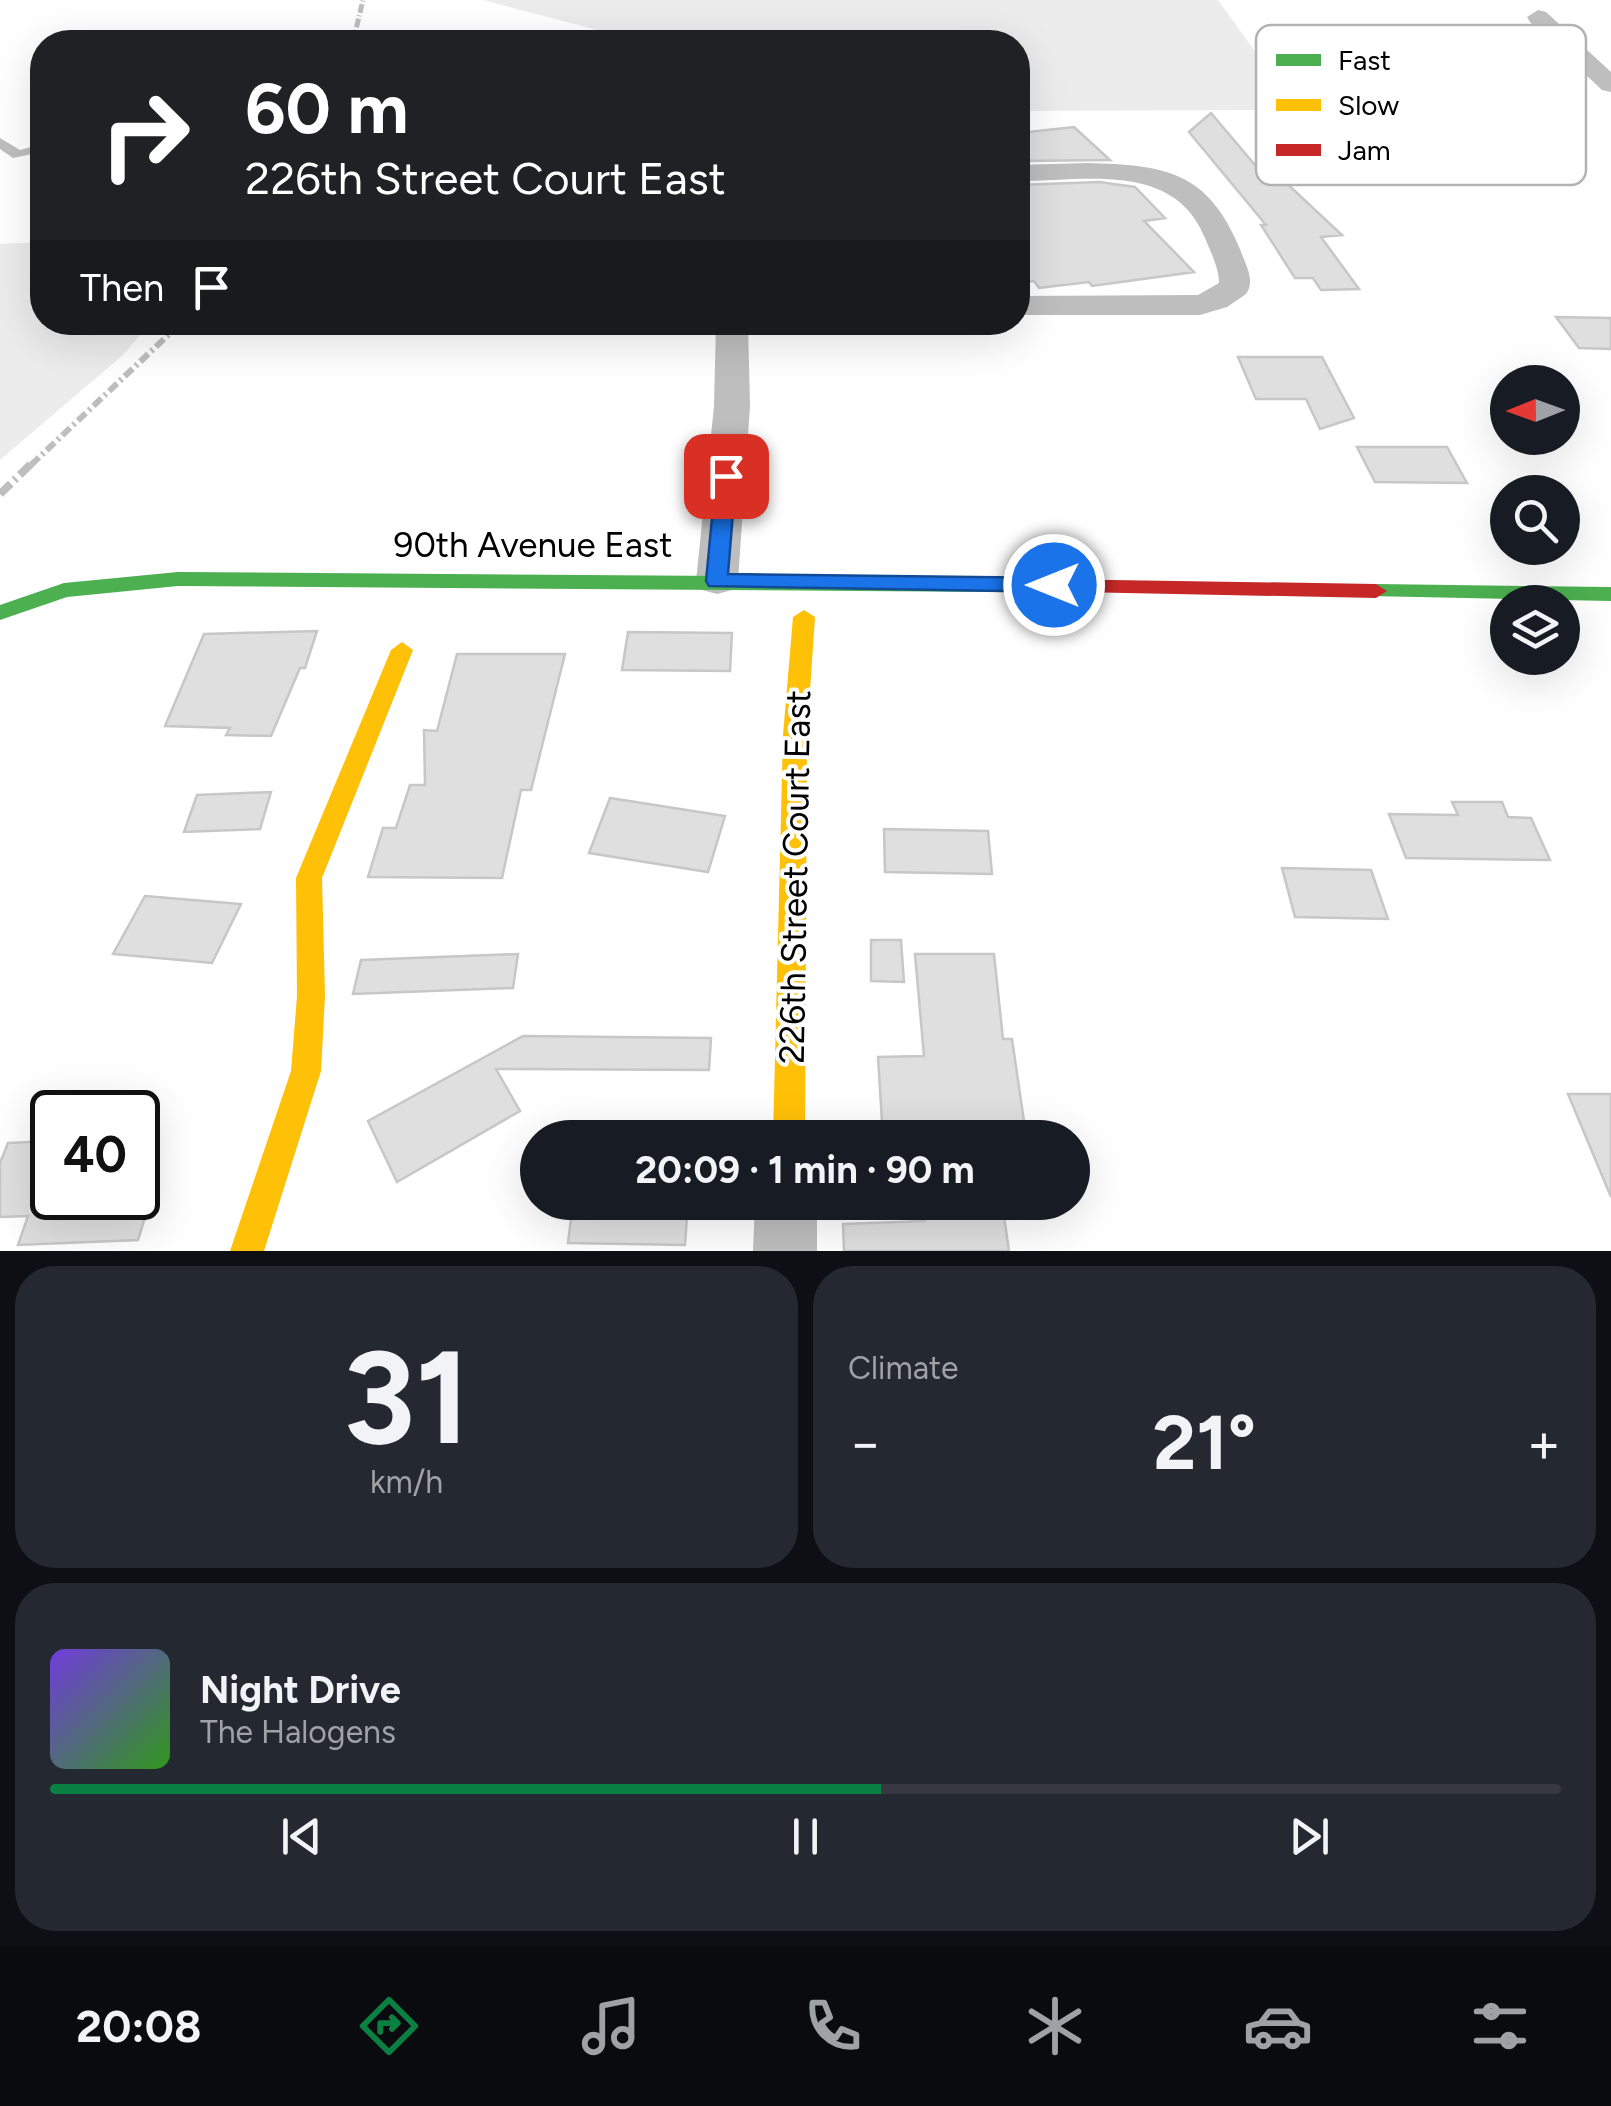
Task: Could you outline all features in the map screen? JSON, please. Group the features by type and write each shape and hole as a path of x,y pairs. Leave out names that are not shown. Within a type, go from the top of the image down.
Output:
{"street":[{"path":"1538,17 1547,25"},
{"path":"1586,62 1611,85"},
{"path":"1030,172 1146,176 1175,184 1190,192 1206,211 1236,277 1235,287 1221,297 1183,307 1030,306"},
{"path":"717,581 732,406 732,335"},
{"name":"90th Avenue East","path":"0,613 28,599 118,581 717,581 1611,594"},
{"name":"226th Street Court East","path":"788,1120 795,735 804,617"},
{"path":"247,1251 306,1071 311,996 309,878 402,650"},
{"path":"785,1251 786,1220"}],"lane":[{"path":"0,142 18,155 30,152"}],"shaded area":[{"path":"483,0 1218,0 1256,53 1256,110 1030,111 1030,30 597,30"},
{"path":"30,243 30,335 140,335 123,355 0,460 0,244"}],"building":[{"path":"1211,113 1256,165 1256,185 1288,185 1342,235 1321,237 1359,289 1321,290 1313,278 1295,278 1261,225 1266,225 1189,132"},
{"path":"1074,127 1110,160 1030,161 1030,132"},
{"path":"1099,182 1135,187 1165,218 1144,221 1194,272 1092,286 1089,282 1039,288 1030,282 1030,185"},
{"path":"1556,317 1611,318 1611,349 1579,348"},
{"path":"1238,357 1322,357 1354,418 1320,429 1306,399 1256,399"},
{"path":"1357,447 1447,447 1467,483 1375,482"},
{"path":"317,631 305,668 300,668 271,736 226,735 230,728 165,726 204,634"},
{"path":"628,632 732,633 730,671 622,670"},
{"path":"457,654 565,654 531,790 521,790 502,878 368,877 383,828 396,828 410,785 425,785 424,730 437,731"},
{"path":"271,792 260,829 184,832 197,795"},
{"path":"610,798 725,816 708,872 589,853"},
{"path":"1452,802 1502,802 1508,817 1531,818 1550,860 1406,858 1389,814 1458,815"},
{"path":"884,829 988,831 992,874 885,872"},
{"path":"1282,868 1371,870 1388,919 1295,917"},
{"path":"145,896 241,904 212,963 113,954"},
{"path":"871,940 901,940 904,982 871,981"},
{"path":"518,954 513,988 353,994 361,960"},
{"path":"915,954 994,954 1003,1039 1012,1039 1024,1120 882,1120 878,1057 924,1056"},
{"path":"523,1036 711,1038 709,1070 496,1069 520,1111 397,1182 368,1121"},
{"path":"1568,1094 1611,1094 1611,1197"},
{"path":"30,1142 30,1220 144,1220 138,1240 18,1245 28,1216 0,1217 0,1163 8,1143"},
{"path":"571,1220 687,1220 685,1245 568,1243"},
{"path":"1005,1220 1009,1251 844,1251 843,1224"}],"railway":[{"path":"356,30 363,0"},
{"path":"31,465 168,335"},
{"path":"0,494 33,462"}],"traffic: fast":[{"path":"0,613 64,590 178,579 992,585"},
{"path":"1376,591 1611,594"}],"traffic: slow":[{"path":"789,1120 795,735 804,617"},
{"path":"247,1251 306,1071 311,996 309,878 402,650"}],"traffic: jam":[{"path":"992,585 1376,591"}],"route":[{"path":"726,476 717,581 1054,585"}]}
